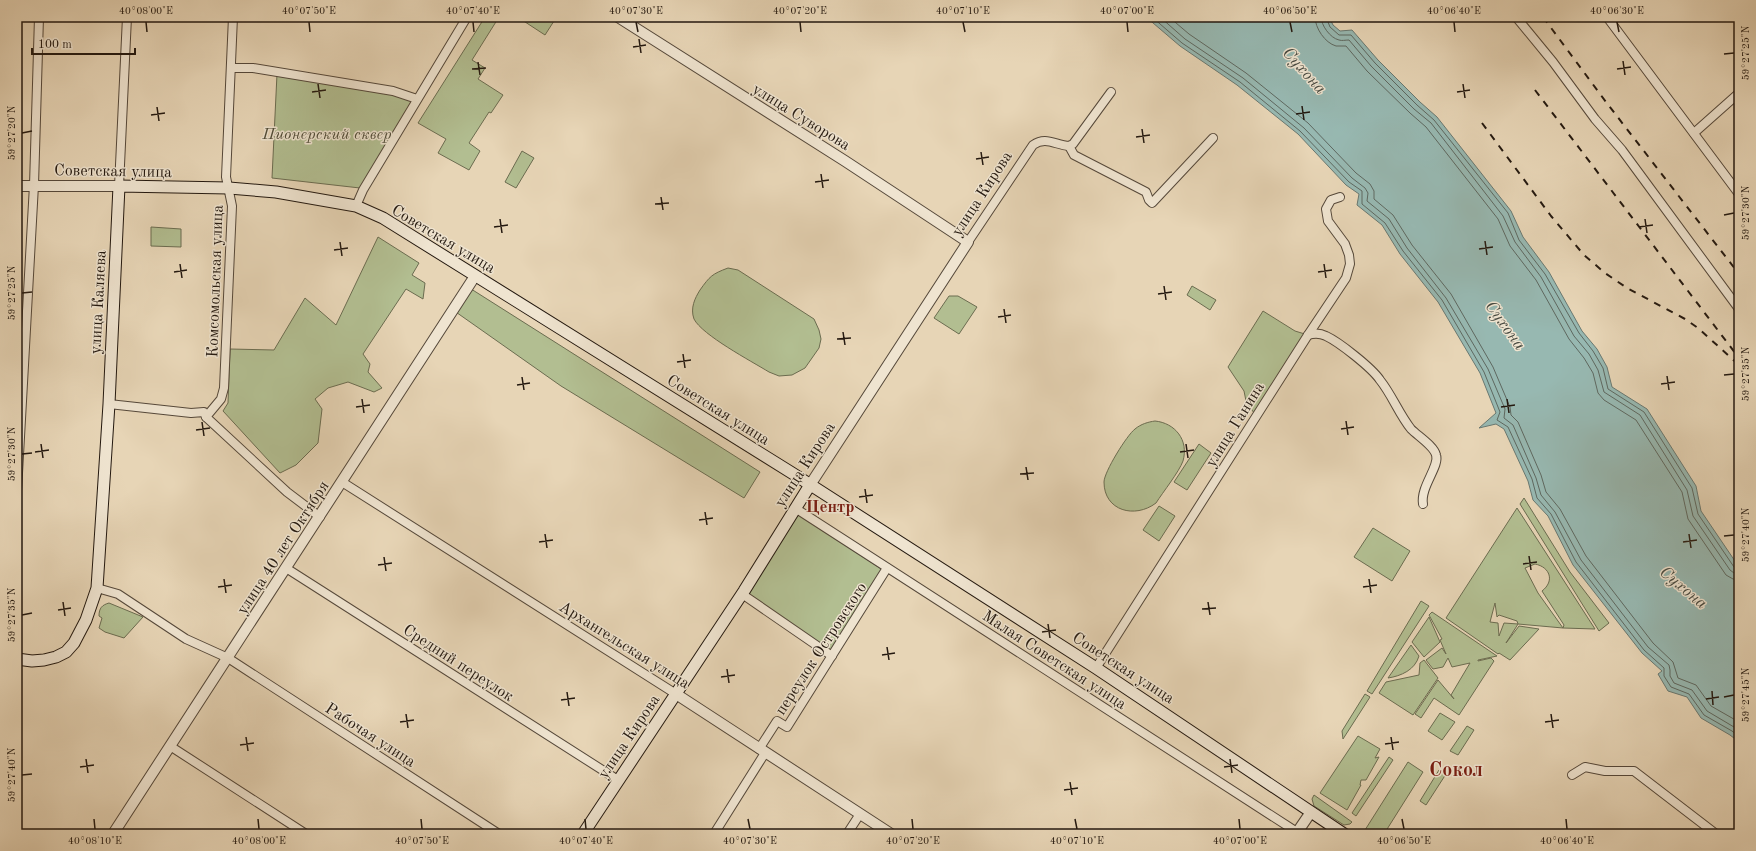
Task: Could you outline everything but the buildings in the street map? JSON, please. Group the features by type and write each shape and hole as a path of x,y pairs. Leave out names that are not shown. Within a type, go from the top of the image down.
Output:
{"main road":[{"name":"Советская улица","path":"119,186 229,188 276,192 356,206 383,218 810,485 1096,668 1344,834"},
{"name":"улица Каляева","path":"17,659 32,661 44,660 56,657 66,652 74,643 86,620 97,588 109,404 119,186"},
{"name":"улица Кирова","path":"583,834 742,594 810,485"}],"street":[{"path":"17,491 34,185 39,17"},
{"name":"улица Каляева","path":"119,186 127,17"},
{"name":"Комсомольская улица","path":"206,417 221,399 224,388 232,206 226,177 233,17"},
{"path":"356,206 363,190 467,17"},
{"name":"улица Суворова","path":"618,17 845,160 968,242"},
{"path":"1516,17 1553,62 1595,119 1622,150 1739,309"},
{"path":"1607,17 1739,194"},
{"path":"231,68 253,68 394,91 417,99"},
{"path":"1111,92 1073,144 1069,146 1074,155 1146,192 1152,203 1213,138"},
{"path":"1694,133 1739,93"},
{"name":"улица Кирова","path":"810,485 1033,145 1038,141 1044,140 1069,146"},
{"name":"Советская улица","path":"17,186 119,186"},
{"name":"улица Ганина","path":"1096,668 1308,335 1346,278 1349,271 1349,255 1345,244 1328,221 1326,209 1330,200 1340,198"},
{"name":"улица 40 лет Октября","path":"112,834 320,517 475,276"},
{"path":"1308,335 1313,334 1326,336 1348,350 1380,379 1412,430 1435,452 1437,460 1423,492 1423,504"},
{"path":"109,404 191,413 204,412 206,417 287,492 320,517"},
{"name":"Архангельская улица","path":"342,482 676,694 891,834"},
{"name":"Малая Советская улица","path":"795,508 1298,833"},
{"name":"Средний переулок","path":"286,568 618,780"},
{"name":"переулок Островского","path":"714,834 762,751 777,721 788,727 888,568"},
{"name":"Рабочая улица","path":"97,588 118,594 186,639 228,658 499,834"},
{"path":"742,594 832,656"},
{"path":"170,746 306,834"},
{"path":"1572,774 1585,767 1605,770 1634,771 1716,834"},
{"path":"1298,833 1311,812"},
{"path":"847,834 860,814"}],"green space":[{"path":"485,17 499,17 472,60 485,68 478,79 503,95 491,113 489,112 469,143 480,151 469,170 438,153 446,139 418,123"},
{"path":"548,17 554,21 545,35 519,18"},
{"name":"Пионерский сквер","path":"277,74 393,93 412,101 360,188 272,178"},
{"path":"522,151 534,158 516,188 505,182"},
{"path":"151,227 181,229 181,247 151,246"},
{"path":"378,237 419,263 412,275 425,283 423,299 406,289 363,354 370,364 368,372 382,388 374,392 348,382 328,388 315,399 322,409 318,443 296,465 280,473 223,411 228,403 230,349 274,350 305,298 336,325"},
{"path":"728,268 738,270 814,319 821,339 819,348 805,368 792,375 779,376 769,372 716,340 694,319 694,303 696,296 703,285 709,278"},
{"path":"1192,286 1216,300 1210,310 1187,295"},
{"path":"468,287 760,472 744,498 561,386 453,310"},
{"path":"949,296 958,296 977,307 959,334 934,318"},
{"path":"1263,311 1295,331 1308,335 1256,416 1246,401 1244,391 1228,367"},
{"path":"1155,421 1169,425 1179,434 1184,446 1183,461 1175,476 1156,503 1139,511 1122,509 1115,506 1109,500 1105,492 1105,477 1116,454 1131,433 1137,427"},
{"path":"1199,444 1211,453 1187,490 1174,482"},
{"path":"1524,498 1570,572 1609,623 1599,631 1520,504"},
{"path":"1159,506 1175,516 1159,541 1143,530"},
{"path":"1517,508 1595,629 1563,628 1518,624 1506,643 1519,626 1539,629 1510,660 1499,653 1498,654 1446,618","holes":["1535,564 1544,568 1549,575 1548,583 1542,591 1564,625 1563,628 1538,593 1525,568","1495,603 1497,617 1499,615 1517,621 1518,624 1504,623 1499,636 1498,623 1490,622"]},
{"path":"796,513 883,570 830,652 747,594"},
{"path":"1373,528 1410,551 1392,581 1354,557"},
{"path":"1421,601 1429,606 1372,694 1367,691"},
{"path":"109,603 143,617 124,638 105,632 99,628 102,618 99,616 100,609"},
{"path":"1432,612 1497,656 1478,660 1491,658 1494,661 1459,715 1434,698 1421,718 1415,714 1438,680 1454,699 1451,695 1470,663 1452,667 1448,658 1443,667 1433,669 1426,660 1442,648 1446,654 1440,640 1442,639 1429,615"},
{"path":"1429,617 1440,642 1424,657 1412,642"},
{"path":"1411,645 1419,656 1417,661 1407,672 1388,678"},
{"path":"1424,660 1438,678 1413,715 1379,693 1386,682 1419,675 1420,663"},
{"path":"1365,694 1370,697 1343,739 1342,731"},
{"path":"1440,713 1455,722 1442,740 1428,731"},
{"path":"1467,726 1474,730 1458,755 1450,751"},
{"path":"1358,736 1380,749 1375,758 1379,757 1366,780 1361,780 1361,785 1347,810 1320,793"},
{"path":"1389,757 1393,760 1356,816 1352,813"},
{"path":"1408,762 1423,772 1384,834 1370,834 1365,830"},
{"path":"1439,770 1446,774 1426,805 1420,801"},
{"path":"1314,795 1352,822 1344,825 1314,806 1312,799"}],"water":[{"name":"Сухона","path":"1146,17 1329,17 1333,25 1340,31 1352,30 1378,60 1437,117 1511,211 1523,237 1549,272 1582,331 1597,349 1607,367 1612,387 1647,409 1696,486 1701,511 1739,567 1739,742 1701,718 1687,697 1668,691 1658,674 1662,671 1642,653 1573,565 1548,516 1533,500 1528,481 1504,429 1496,424 1479,428 1496,413 1480,373 1438,302 1400,254 1382,225 1357,205 1359,194 1346,185 1298,134 1237,85 1180,46"}],"railway":[{"path":"1543,17 1606,102 1739,274"},
{"path":"1535,90 1739,358"},
{"path":"1482,123 1551,216 1584,255 1605,273 1627,288 1685,319 1698,328 1739,365"}],"district":[{"name":"Центр","path":"830,506"},
{"name":"Сокол","path":"1456,769"}]}
